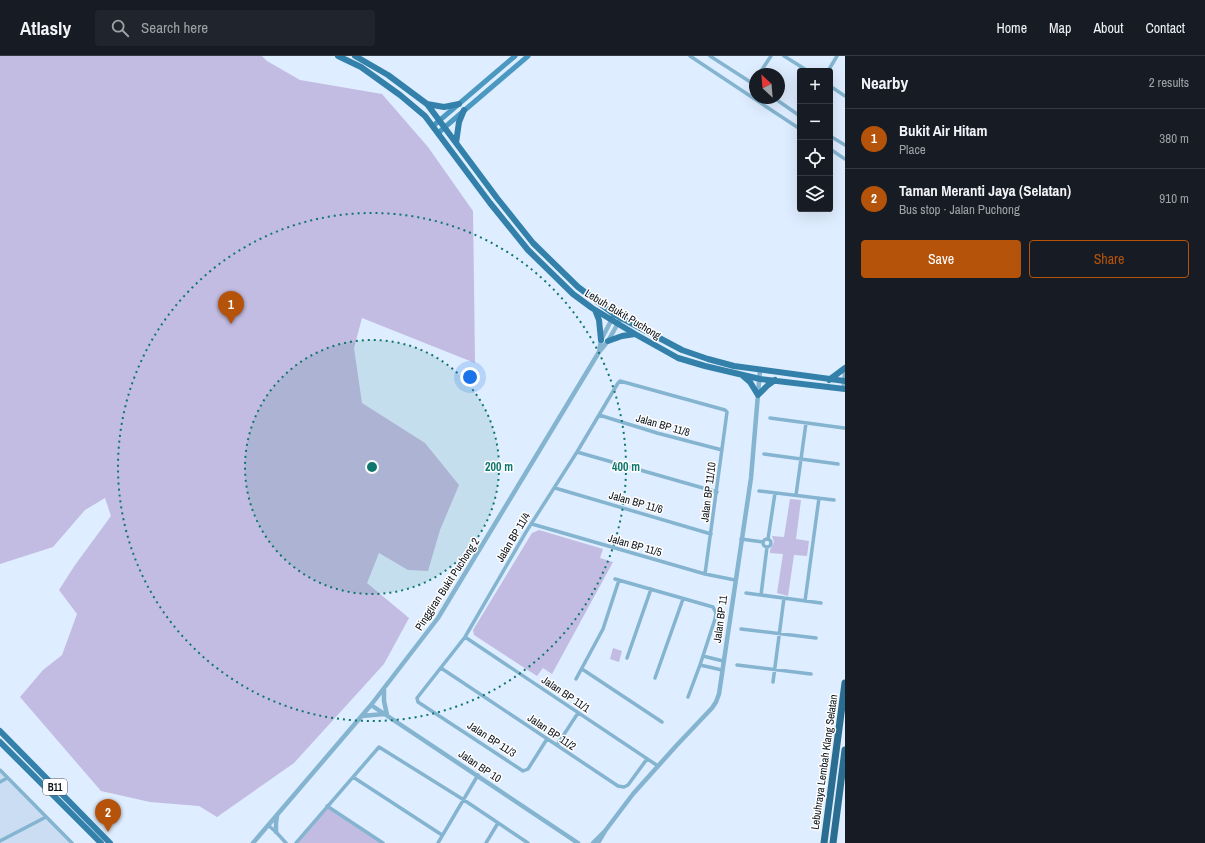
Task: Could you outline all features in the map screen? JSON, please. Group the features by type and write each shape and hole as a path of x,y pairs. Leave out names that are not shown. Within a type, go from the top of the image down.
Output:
{"highway":[{"name":"Lebuhraya Lembah Klang Selatan","path":"824,843 845,683"},
{"name":"Lebuhraya Lembah Klang Selatan","path":"833,843 845,750"}],"main road":[{"path":"338,56 363,64 388,75 427,104 440,120"},
{"path":"355,56 414,107 433,126 515,56"},
{"path":"438,133 528,56"},
{"path":"427,104 444,107 459,104"},
{"path":"456,143 459,122 464,110"},
{"name":"Lebuh Bukit Puchong","path":"440,120 497,198 533,243 578,287 614,314 682,350 728,365 844,381"},
{"name":"Lebuh Bukit Puchong","path":"433,126 471,179 528,250 573,294 595,310 678,358 760,379 844,389"},
{"path":"595,310 599,320 601,340"},
{"path":"608,341 622,336 635,334"},
{"path":"829,380 845,367"},
{"path":"742,375 750,382 758,395 775,380"},
{"name":"B11","path":"0,731 110,843"},
{"name":"B11","path":"0,742 101,843"}],"street":[{"path":"690,56 797,127"},
{"path":"710,56 749,81"},
{"path":"763,68 771,56"},
{"path":"784,56 803,68"},
{"path":"830,68 837,56"},
{"path":"833,88 845,96"},
{"path":"783,104 797,113"},
{"path":"833,138 845,145"},
{"path":"833,151 845,159"},
{"name":"Pinggiran Bukit Puchong 2","path":"600,352 601,340 614,314"},
{"name":"Pinggiran Bukit Puchong 2","path":"253,843 371,705 438,618 621,318"},
{"path":"844,389 845,367"},
{"name":"Jalan BP 11","path":"598,843 605,831 633,794 712,708 719,694 750,478 760,370"},
{"name":"Jalan BP 11/4","path":"417,700 417,698 465,637 532,524 620,381 711,405 727,412"},
{"name":"Jalan BP 11/10","path":"705,574 712,534 727,412"},
{"name":"Jalan BP 11/8","path":"599,415 657,433 722,450"},
{"path":"770,418 844,428"},
{"path":"796,495 806,423"},
{"path":"577,452 717,492"},
{"path":"764,454 838,464"},
{"name":"Jalan BP 11/6","path":"555,488 712,534"},
{"path":"759,491 834,500"},
{"path":"761,595 767,547 770,547 771,543 768,539 775,492"},
{"path":"805,601 818,498"},
{"name":"Jalan BP 11/5","path":"532,524 705,574 735,580"},
{"path":"741,539 763,542 768,539"},
{"path":"763,542 764,546 767,547"},
{"path":"576,679 603,629 617,580 713,607 716,613 715,619 688,697"},
{"path":"627,658 651,589"},
{"path":"746,593 821,603"},
{"path":"655,678 683,598"},
{"path":"773,682 784,598"},
{"path":"741,629 816,638"},
{"name":"Jalan BP 11/1","path":"465,637 658,766"},
{"path":"703,656 723,661"},
{"path":"700,665 722,670"},
{"path":"737,665 811,674"},
{"name":"Jalan BP 11/2","path":"441,668 618,786 624,787 628,785 647,759"},
{"path":"582,669 662,722"},
{"path":"361,717 385,715 384,688"},
{"name":"Jalan BP 11/3","path":"417,700 523,771 528,769 547,739"},
{"name":"Jalan BP 10","path":"371,705 578,843"},
{"path":"557,745 578,713"},
{"path":"296,843 379,748 464,800 528,843"},
{"path":"0,770 72,843"},
{"path":"438,843 478,775"},
{"path":"353,777 442,836"},
{"path":"0,782 7,778"},
{"path":"327,806 383,843"},
{"path":"276,832 277,814"},
{"path":"0,841 46,817"},
{"path":"486,843 498,823"},
{"path":"268,825 286,843"},
{"name":"Jalan BP 11","path":"593,843 605,831"}],"shaded area":[{"path":"0,56 262,56 267,61 300,80 382,94 428,147 473,211 475,363 362,318 354,348 362,403 425,443 459,485 440,530 428,571 408,570 379,553 367,583 409,618 384,664 294,763 217,817 199,806 150,802 101,791 20,697 43,670 62,655 77,614 59,590 75,565 111,516 105,498 85,510 53,547 0,564"},
{"path":"790,499 801,500 796,539 809,541 807,556 794,555 788,596 777,593 783,554 770,553 770,550 774,542 772,536 784,537"},
{"path":"539,530 603,549 600,558 613,562 552,674 543,668 537,676 474,635 473,630 532,533"},
{"path":"613,648 622,651 619,662 610,659"},
{"path":"0,769 70,843 0,843"},
{"path":"327,806 383,843 296,843"}],"place":[{"name":"Bukit Air Hitam","path":"231,324"},
{"name":"Taman Meranti Jaya (Selatan)","path":"108,832"}]}
